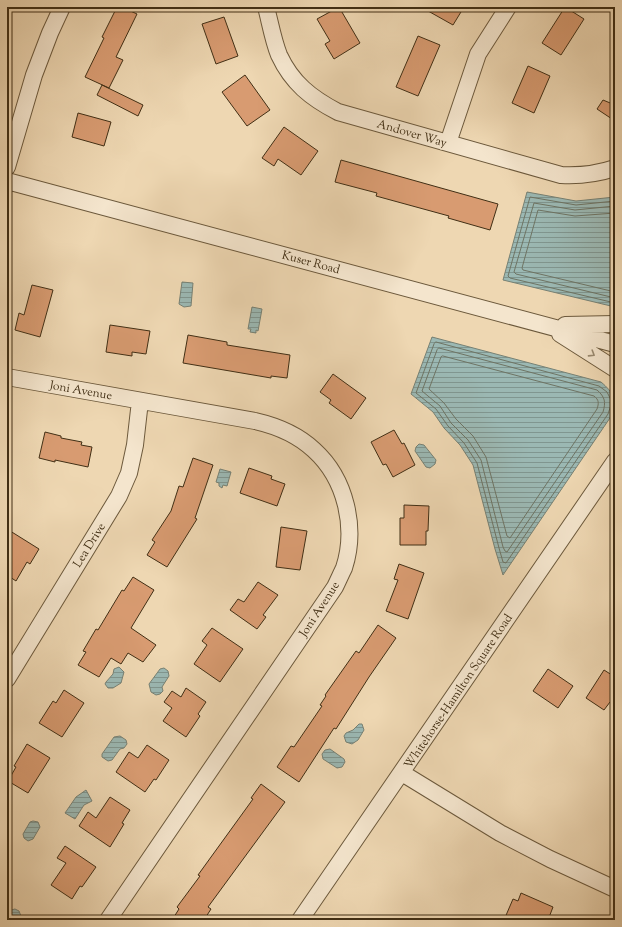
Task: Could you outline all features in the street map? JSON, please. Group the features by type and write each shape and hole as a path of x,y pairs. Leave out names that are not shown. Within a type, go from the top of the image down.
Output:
{"street":[{"path":"7,167 34,75 62,7"},
{"name":"Andover Way","path":"266,7 279,54 289,73 302,89 320,103 338,112 561,175 582,176 615,168"},
{"path":"448,143 478,54 508,7"},
{"name":"Kuser Road","path":"7,181 615,344"},
{"path":"547,326 615,324"},
{"path":"547,326 615,369"},
{"name":"Joni Avenue","path":"7,377 276,426 294,435 314,450 327,465 338,483 346,503 349,525 349,546 344,568 335,587 108,920"},
{"name":"Lea Drive","path":"7,678 119,496 129,473 136,445 140,401"},
{"name":"Whitehorse-Hamilton Square Road","path":"300,920 615,461"},
{"path":"402,773 500,833 550,859 615,889"}],"water":[{"path":"527,192 576,201 615,197 615,307 503,280"},
{"path":"182,282 193,283 191,306 184,307 179,304"},
{"path":"252,307 262,309 258,331 256,330 256,333 250,332 251,329 248,329"},
{"path":"432,337 601,382 609,389 612,396 612,415 503,575 473,465 460,445 444,428 433,412 411,394"},
{"path":"419,444 424,445 436,460 435,464 430,468 426,467 415,451"},
{"path":"220,469 231,472 227,486 223,485 222,488 219,486 219,483 216,482"},
{"path":"119,667 124,672 121,683 113,688 108,688 105,684 106,682 113,674 114,669"},
{"path":"164,668 168,671 169,676 162,687 163,691 156,695 151,692 149,684 160,669"},
{"path":"359,724 362,724 364,730 358,740 352,744 346,742 344,736 346,733 353,730"},
{"path":"120,736 126,740 127,744 124,748 120,749 112,760 108,761 102,757 102,754 114,737"},
{"path":"330,749 344,759 345,762 342,767 337,768 323,759 322,754 325,750"},
{"path":"86,790 92,801 84,805 75,819 65,813 76,797"},
{"path":"30,822 38,822 40,827 33,839 28,841 24,838 23,834"},
{"path":"15,909 19,911 21,916 18,920 7,920 7,915 11,910"}],"building":[{"path":"117,7 122,7 137,14 116,57 123,60 109,88 85,77"},
{"path":"339,7 360,43 334,59 325,44 330,41 317,19"},
{"path":"421,7 464,7 453,25"},
{"path":"565,7 584,19 561,55 542,43"},
{"path":"224,17 238,56 216,64 202,24"},
{"path":"418,36 440,45 418,96 396,87"},
{"path":"528,66 550,76 534,113 512,103"},
{"path":"245,75 270,110 247,126 222,92"},
{"path":"102,85 143,105 138,116 97,95"},
{"path":"603,100 615,105 615,121 597,109"},
{"path":"78,113 111,122 104,146 72,137"},
{"path":"284,127 318,151 301,175 278,159 274,166 262,158"},
{"path":"341,160 498,204 490,230 448,218 449,216 376,196 377,193 335,182"},
{"path":"32,285 53,290 40,337 15,330 19,313 24,315"},
{"path":"110,325 150,331 146,354 132,352 132,356 106,352"},
{"path":"188,335 227,342 227,345 290,355 287,378 271,376 271,378 183,363"},
{"path":"333,374 366,398 351,419 329,403 331,400 320,392"},
{"path":"394,430 402,444 404,443 415,465 393,477 386,464 383,465 371,442"},
{"path":"45,432 61,436 61,438 82,442 81,445 92,447 88,467 39,458"},
{"path":"193,458 213,465 195,518 197,519 167,567 147,555 155,542 152,540 171,511 179,486 183,487"},
{"path":"249,468 272,476 271,479 285,484 277,506 240,493"},
{"path":"404,505 429,506 426,545 400,545 400,518 404,518"},
{"path":"281,527 307,531 300,570 276,567"},
{"path":"7,529 39,549 30,564 27,562 16,581 7,575"},
{"path":"399,564 424,573 408,619 386,611 398,580 394,579"},
{"path":"133,577 154,590 131,628 156,645 143,662 128,653 121,664 111,658 99,677 78,665 86,652 83,651 96,629 98,630 122,590 124,591"},
{"path":"258,582 278,595 263,615 266,617 257,629 230,610 238,599 244,602"},
{"path":"378,625 396,638 299,782 277,767 291,746 294,747 322,706 320,705 326,696 325,695 356,651 359,653"},
{"path":"212,628 243,649 220,682 194,664 207,645 202,641"},
{"path":"548,669 573,686 558,708 533,691"},
{"path":"604,670 615,677 615,705 610,702 604,710 586,698"},
{"path":"186,688 206,702 198,714 200,716 186,737 163,721 172,708 164,702 172,691 181,697"},
{"path":"64,690 84,703 62,737 39,723 53,701 56,703"},
{"path":"27,744 50,758 28,793 8,781 16,767 14,766"},
{"path":"147,745 169,760 156,780 154,779 145,792 116,772 129,752 138,758"},
{"path":"261,784 285,802 208,907 211,909 204,920 172,920 179,909 177,907 200,876 198,875 253,799 251,798"},
{"path":"110,797 130,810 122,823 124,824 110,847 79,826 88,812 96,818"},
{"path":"65,846 96,867 82,887 80,886 72,899 51,885 66,863 57,858"},
{"path":"521,893 553,907 548,920 504,920 513,899 518,901"}]}
